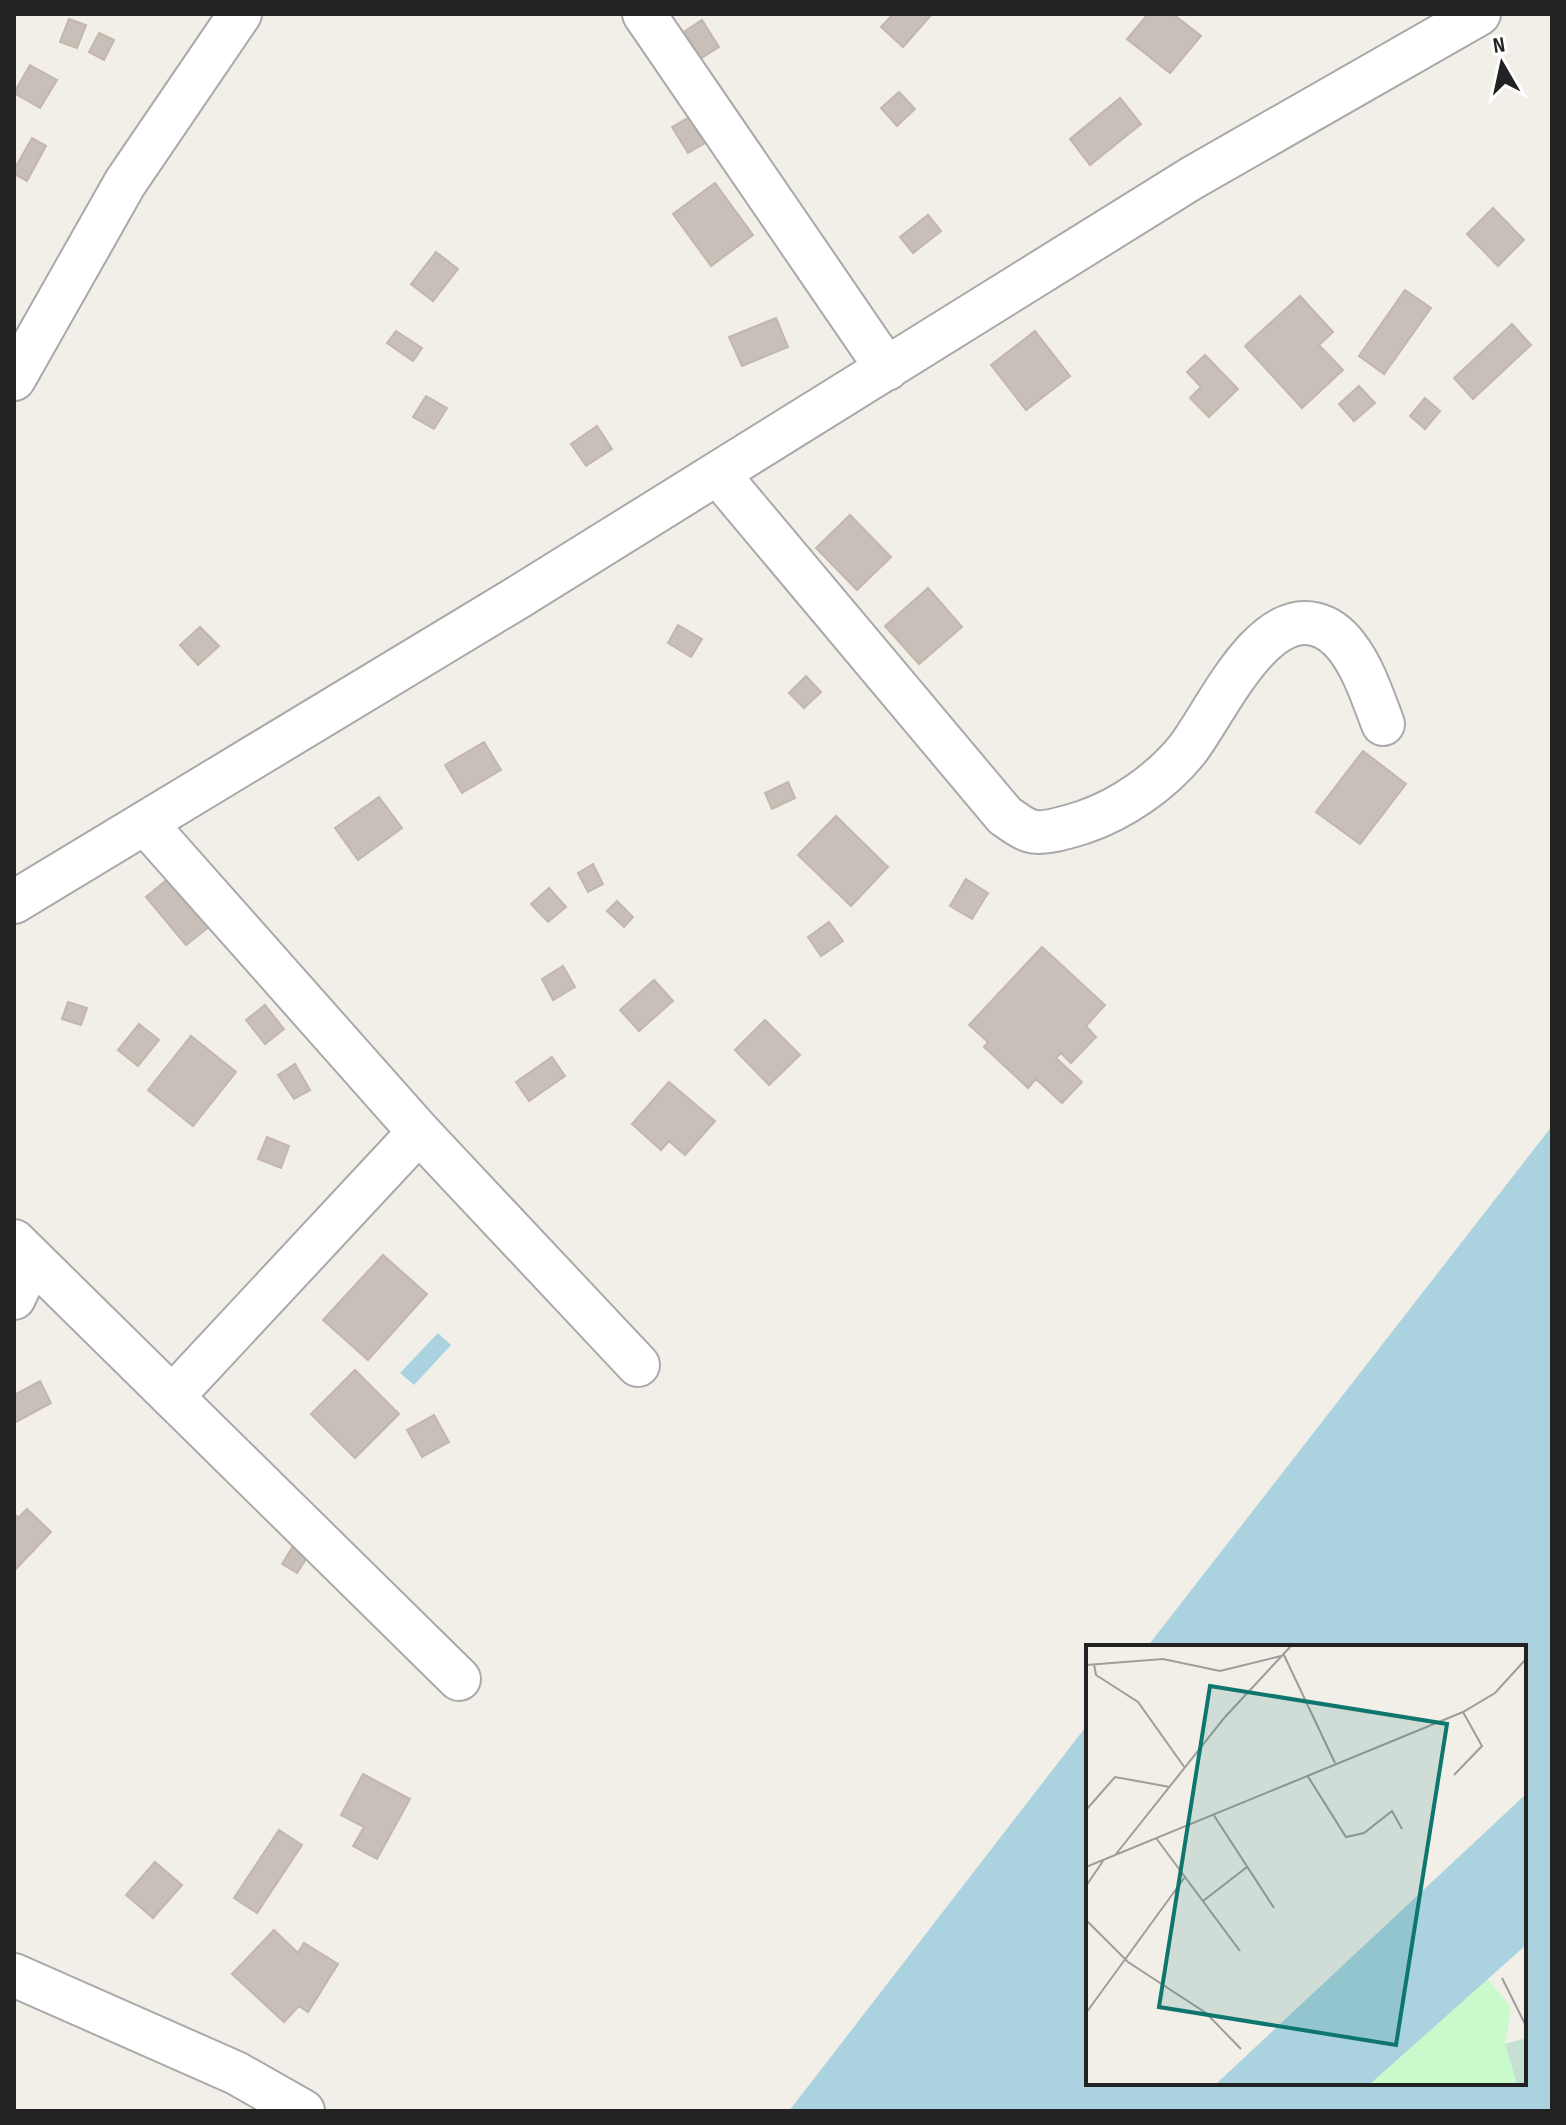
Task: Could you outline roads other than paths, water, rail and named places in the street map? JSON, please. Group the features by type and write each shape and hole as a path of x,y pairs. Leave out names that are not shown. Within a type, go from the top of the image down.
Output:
{"street":[{"path":"14,379 125,183 240,14"},
{"path":"644,14 887,369"},
{"path":"14,902 718,474 1192,178 1479,14"},
{"path":"718,474 1005,816 1032,832 1065,828 1104,815 1145,790 1186,751 1251,656 1275,632 1303,622 1328,627 1347,646 1361,669 1383,724"},
{"path":"145,823 419,1132 638,1365"},
{"path":"172,1397 419,1132"},
{"path":"23,1250 459,1679"},
{"path":"14,1298 23,1250"},
{"path":"14,1975 236,2073 303,2111"}],"water":[{"path":"1552,1126 1552,2111 789,2111 1086,1727 1086,2085 1526,2085 1526,1645 1149,1645"},
{"path":"438,1333 451,1345 414,1385 400,1373"}]}
